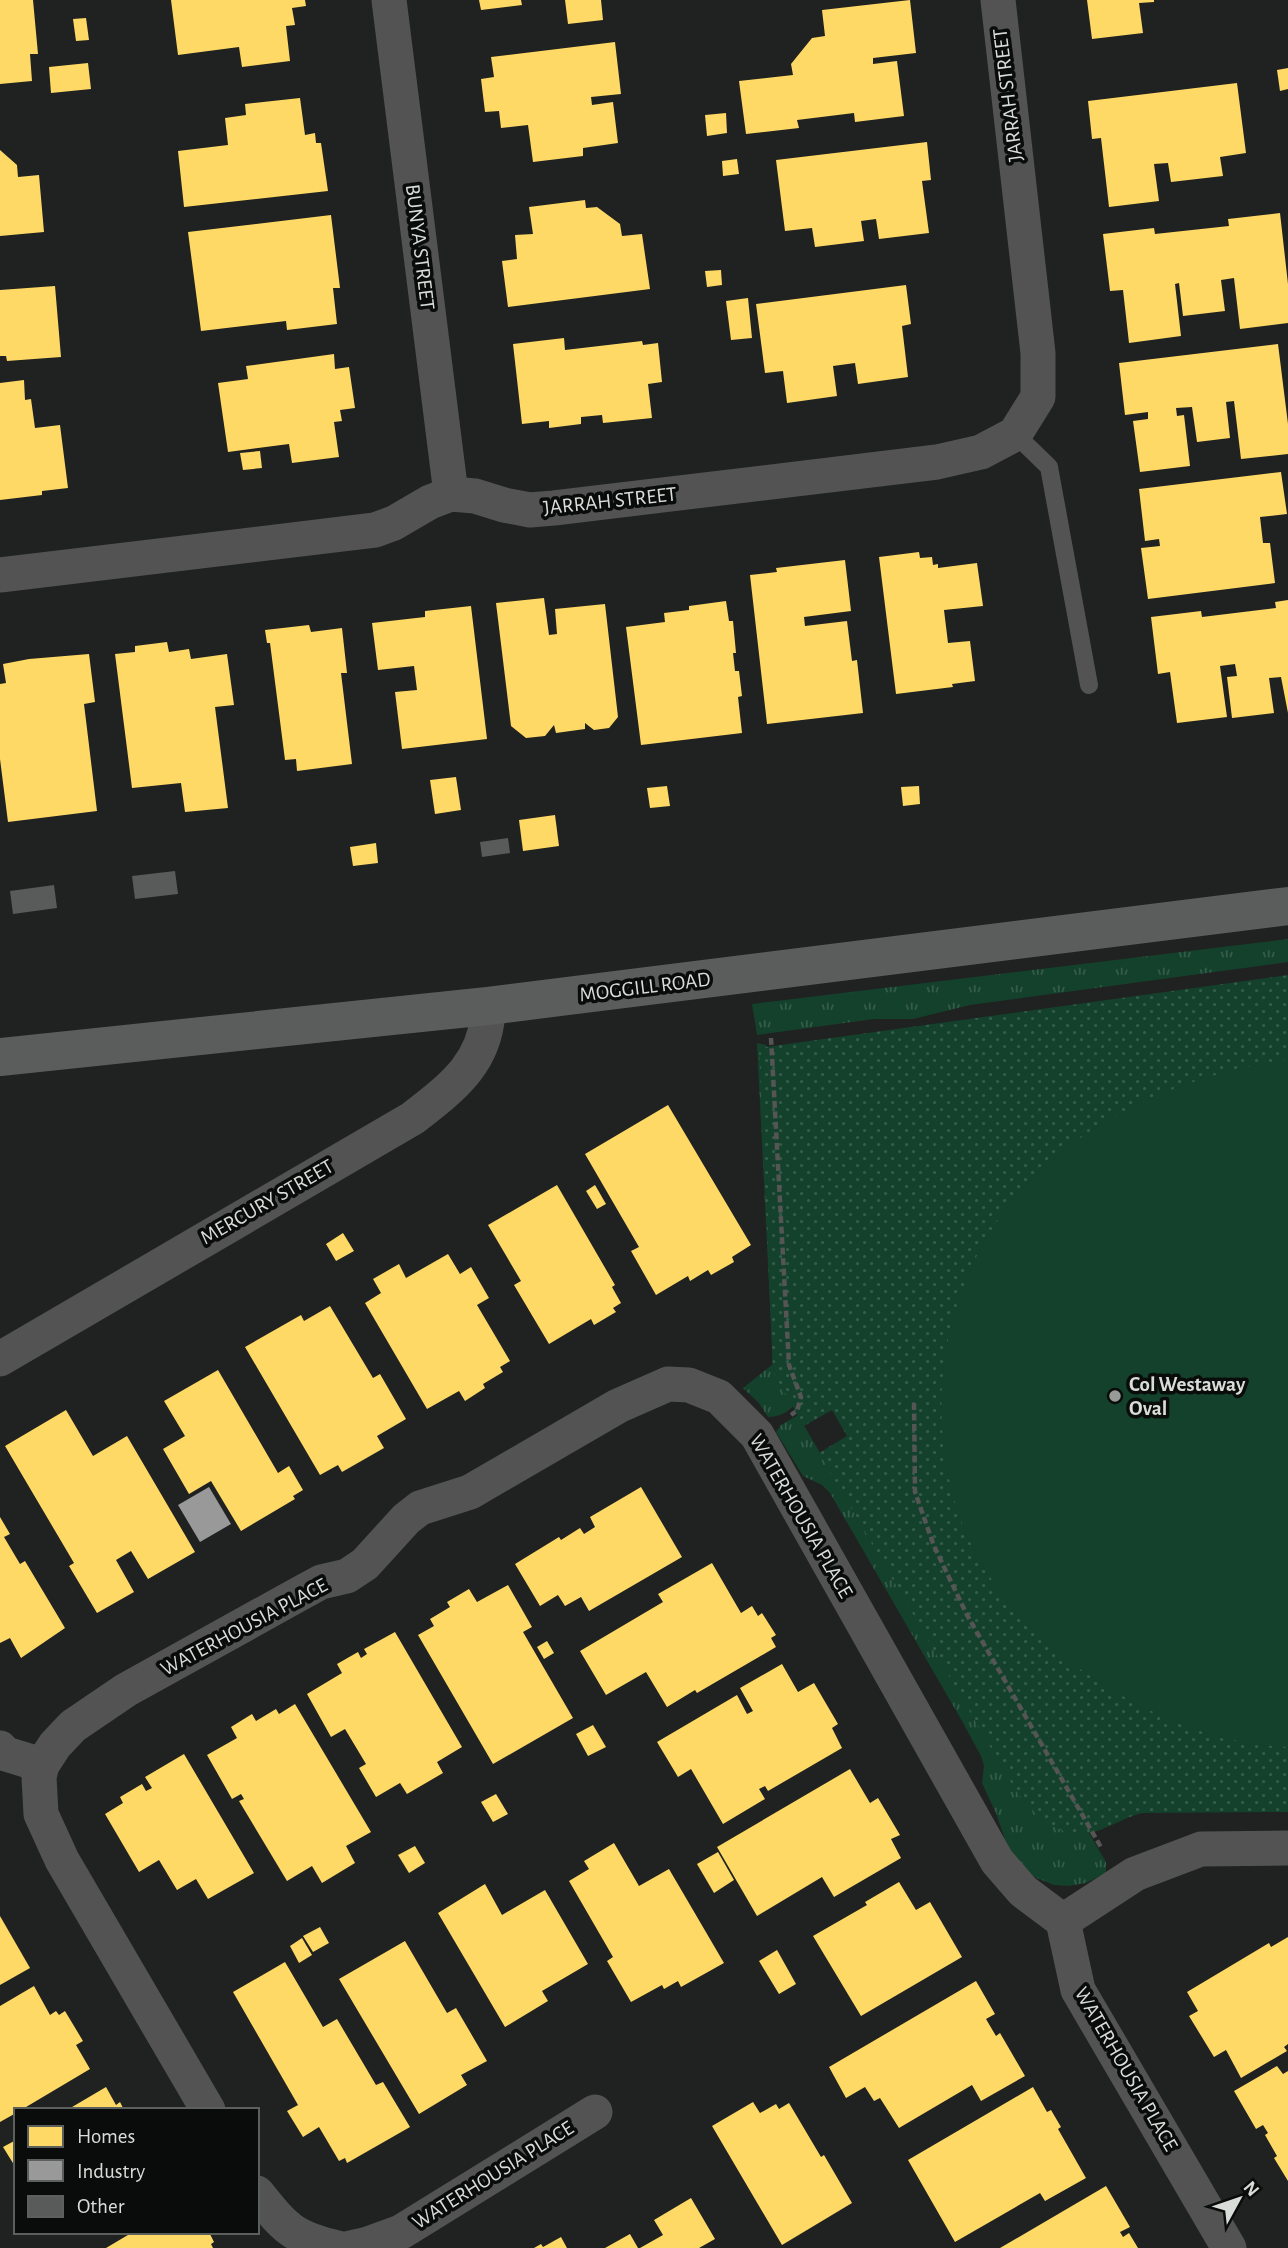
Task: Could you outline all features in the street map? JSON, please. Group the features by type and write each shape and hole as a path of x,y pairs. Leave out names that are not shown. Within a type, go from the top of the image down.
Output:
{"main road":[{"name":"MOGGILL ROAD","path":"0,1058 488,1006 1288,906"}],"street":[{"name":"BUNYA STREET","path":"389,0 451,494"},
{"name":"JARRAH STREET","path":"451,494 475,496 530,509 554,508 937,462 981,452 1015,433 1038,397 1038,353 998,0"},
{"path":"0,575 375,530 451,494"},
{"name":"MERCURY STREET","path":"0,1359 413,1118 453,1087 473,1062 488,1024 488,1006"},
{"name":"WATERHOUSIA PLACE","path":"42,1765 55,1745 73,1726 127,1690 321,1582 347,1576 365,1564 420,1507 470,1492 618,1406 668,1384 689,1385 719,1397 757,1435 998,1861 1023,1891 1063,1921 1078,1990 1229,2248"},
{"path":"0,1748 6,1754 42,1765 39,1777 41,1814 62,1860 207,2108"},
{"path":"1063,1921 1136,1874 1201,1849 1288,1849"},
{"name":"WATERHOUSIA PLACE","path":"350,2248 401,2232 595,2112"},
{"path":"259,2195 282,2224 309,2241 338,2248"}],"lane":[{"path":"1015,433 1049,467 1090,685"}],"path":[{"path":"757,1435 797,1411 801,1397 789,1365 771,1038"},
{"path":"914,1403 915,1492 933,1546 967,1615 1106,1857"}],"green space":[{"path":"1288,939 1288,962 970,1005 913,1019 874,1019 757,1035 752,1004"},
{"path":"1288,975 1288,1812 1142,1813 1097,1831 1073,1834 1062,1831 1041,1818 1016,1791 819,1453 847,1436 832,1410 804,1426 773,1372 759,1048"},
{"path":"757,1043 766,1045 768,1049 796,1402 784,1413 768,1417 759,1403 743,1388 773,1364"},
{"name":"Col Westaway Oval","path":"1288,1059 1288,1747 1239,1741 1167,1718 1101,1683 1038,1634 1002,1593 973,1548 962,1523 948,1474 942,1423 943,1372 952,1322 968,1274 992,1229 1023,1188 1085,1134 1139,1104 1196,1081"},
{"path":"798,1415 987,1740 1016,1709 1106,1862 1106,1873 1086,1883 1054,1885 1029,1875 1008,1848 982,1783 984,1766 981,1756 962,1721 830,1493 822,1485 803,1476 776,1432 781,1425"}],"building: Homes":[{"path":"0,0 33,0 38,54 30,54 32,81 0,84"},
{"path":"171,0 305,0 306,6 292,8 295,25 286,26 290,61 242,67 239,47 178,55"},
{"path":"479,0 521,0 522,5 481,10"},
{"path":"565,0 601,0 603,20 568,24"},
{"path":"910,0 916,53 873,58 873,64 897,61 904,116 855,122 854,113 797,120 799,128 746,134 739,81 793,75 791,64 812,38 825,36 822,10"},
{"path":"1087,0 1154,2 1139,3 1143,33 1092,39"},
{"path":"86,18 89,40 76,41 73,19"},
{"path":"615,42 621,94 591,97 592,105 613,102 618,143 583,148 583,156 533,162 528,125 501,128 499,111 485,112 481,79 494,77 491,57"},
{"path":"88,63 91,89 51,93 49,67"},
{"path":"1288,68 1288,89 1280,91 1277,70"},
{"path":"1237,83 1246,153 1220,157 1223,176 1171,182 1168,163 1154,164 1159,201 1109,207 1101,138 1092,139 1088,101"},
{"path":"300,98 305,135 315,133 316,143 321,143 328,191 184,207 178,151 228,145 225,118 246,115 245,104"},
{"path":"726,113 727,133 707,136 705,115"},
{"path":"927,142 931,180 922,181 929,233 879,239 876,219 861,221 864,241 815,247 812,228 785,231 776,160"},
{"path":"0,150 17,165 18,177 39,175 44,232 0,236"},
{"path":"737,159 739,174 723,176 722,161"},
{"path":"585,200 586,208 597,207 620,224 622,236 642,234 650,289 508,307 502,261 517,259 515,235 533,234 529,207"},
{"path":"1280,213 1288,284 1288,323 1240,329 1234,278 1221,280 1225,311 1183,316 1179,283 1175,284 1181,336 1129,343 1123,290 1110,291 1103,234 1154,228 1155,234 1229,226 1228,219"},
{"path":"331,215 340,288 333,288 337,324 287,330 286,321 201,331 188,232"},
{"path":"721,270 722,285 707,287 705,271"},
{"path":"906,285 911,324 902,326 908,377 858,384 855,363 833,366 837,396 787,403 783,371 765,373 756,304"},
{"path":"55,286 61,357 7,361 6,356 0,356 0,290"},
{"path":"748,298 752,338 731,340 726,301"},
{"path":"564,338 565,350 642,341 643,345 658,343 662,382 648,384 652,418 603,423 602,415 581,417 581,424 549,428 549,421 522,424 513,344"},
{"path":"1278,344 1288,424 1288,454 1241,459 1234,401 1226,402 1230,438 1197,442 1192,407 1176,408 1177,416 1184,415 1190,466 1140,472 1133,421 1148,419 1148,412 1125,415 1119,363"},
{"path":"334,354 335,369 349,367 355,408 340,410 342,421 334,422 339,457 292,463 289,444 228,452 218,383 248,379 246,366"},
{"path":"24,380 25,400 31,399 35,428 60,425 68,488 42,491 42,495 0,500 0,383"},
{"path":"260,451 262,468 243,470 240,453"},
{"path":"1281,472 1287,514 1260,517 1263,543 1270,543 1275,583 1148,599 1141,548 1160,546 1159,539 1145,541 1139,489"},
{"path":"919,552 920,558 932,557 933,565 938,564 938,568 977,563 983,606 944,610 948,643 970,641 975,681 952,684 953,687 896,694 879,557"},
{"path":"845,560 851,611 804,617 805,626 847,621 852,661 857,660 863,713 767,724 750,575 777,572 776,568"},
{"path":"544,598 549,635 557,634 555,609 605,604 618,717 609,728 594,730 585,723 585,729 556,733 554,725 545,736 526,738 511,726 496,603"},
{"path":"1288,600 1288,713 1281,677 1269,678 1274,713 1232,718 1227,677 1237,676 1235,664 1220,666 1227,717 1177,723 1170,672 1158,674 1151,617 1201,611 1202,617 1276,608 1275,602"},
{"path":"726,601 729,621 733,621 735,671 739,671 742,696 738,697 742,733 641,745 626,627 665,622 664,613 689,610 689,606"},
{"path":"471,606 487,739 402,749 395,692 417,690 414,666 378,670 372,623 425,617 425,611"},
{"path":"309,625 311,632 342,628 347,673 341,673 352,764 297,771 296,759 285,760 270,643 267,643 265,630"},
{"path":"167,642 169,652 189,649 191,659 227,654 234,705 215,707 228,808 185,812 181,783 132,788 115,654 135,652 135,646"},
{"path":"89,654 95,702 84,704 97,811 8,822 0,759 0,684 6,683 3,664"},
{"path":"456,777 461,810 435,814 430,780"},
{"path":"667,786 670,806 650,808 647,788"},
{"path":"919,786 920,804 903,806 901,787"},
{"path":"555,815 559,846 523,851 519,820"},
{"path":"376,843 378,863 353,866 350,847"},
{"path":"668,1105 751,1245 732,1257 734,1262 711,1275 708,1270 690,1281 688,1276 656,1295 631,1251 639,1247 585,1154"},
{"path":"557,1185 615,1285 612,1287 621,1303 613,1308 616,1312 594,1325 591,1319 549,1344 514,1285 521,1281 488,1225"},
{"path":"595,1185 606,1204 597,1209 586,1191"},
{"path":"343,1233 354,1251 336,1261 326,1244"},
{"path":"448,1254 460,1274 471,1267 489,1298 477,1305 510,1361 500,1367 503,1372 483,1384 485,1388 465,1401 459,1391 427,1409 365,1303 381,1293 373,1279 399,1264 406,1278"},
{"path":"330,1306 373,1378 380,1374 406,1419 377,1436 384,1448 342,1472 338,1465 320,1475 245,1347 301,1315 304,1321"},
{"path":"218,1370 278,1473 289,1466 303,1490 293,1496 295,1499 241,1531 211,1481 189,1494 163,1449 185,1436 164,1401"},
{"path":"66,1410 93,1456 127,1436 195,1552 148,1579 131,1551 116,1560 134,1592 97,1613 69,1566 74,1563 5,1446"},
{"path":"641,1487 682,1557 589,1611 581,1597 565,1606 558,1595 540,1606 515,1564 559,1537 561,1540 580,1528 584,1534 595,1527 590,1517"},
{"path":"0,1517 10,1534 4,1537 20,1564 25,1561 65,1628 21,1658 10,1638 0,1643"},
{"path":"712,1563 741,1613 752,1606 758,1616 762,1613 776,1635 771,1638 776,1647 697,1693 695,1690 667,1707 646,1672 606,1695 580,1651 663,1602 658,1594"},
{"path":"508,1585 532,1627 523,1632 573,1718 493,1764 418,1635 434,1626 430,1619 450,1607 447,1602 469,1589 477,1602"},
{"path":"395,1632 462,1747 437,1762 443,1773 407,1794 400,1783 376,1797 359,1768 366,1764 345,1729 331,1737 307,1694 342,1673 337,1664 358,1652 361,1658 367,1654 364,1649"},
{"path":"547,1641 554,1653 544,1659 537,1647"},
{"path":"782,1664 798,1692 814,1683 838,1724 832,1728 842,1748 768,1791 765,1786 759,1789 765,1799 723,1824 691,1769 678,1777 657,1742 737,1695 747,1714 753,1711 740,1688"},
{"path":"295,1704 371,1832 346,1846 355,1863 322,1883 312,1866 287,1881 239,1801 244,1799 241,1794 232,1799 207,1755 237,1738 231,1727 252,1714 256,1721 276,1709 279,1714"},
{"path":"593,1725 606,1747 588,1756 576,1734"},
{"path":"184,1754 254,1873 208,1899 196,1879 177,1890 159,1860 139,1872 105,1814 123,1803 120,1797 142,1784 146,1791 152,1788 145,1777"},
{"path":"850,1769 870,1803 878,1798 900,1835 891,1839 901,1858 834,1897 822,1877 757,1916 717,1847"},
{"path":"496,1794 508,1814 493,1822 481,1802"},
{"path":"614,1843 639,1886 669,1869 724,1963 681,1987 678,1981 664,1989 662,1985 631,2002 607,1961 613,1957 569,1881 589,1869 584,1861"},
{"path":"415,1846 425,1863 409,1873 398,1855"},
{"path":"718,1852 734,1880 714,1893 697,1864"},
{"path":"899,1882 916,1910 930,1902 962,1957 861,2016 813,1936 867,1905 865,1902"},
{"path":"485,1884 502,1915 545,1890 588,1964 542,1991 548,2001 505,2027 438,1913"},
{"path":"0,1916 30,1968 0,1985"},
{"path":"320,1927 329,1943 313,1952 303,1936"},
{"path":"1288,1937 1288,2044 1284,2047 1287,2051 1241,2078 1226,2050 1214,2057 1189,2016 1198,2011 1187,1992 1269,1943 1271,1947"},
{"path":"302,1938 312,1955 299,1963 290,1946"},
{"path":"405,1941 447,2013 456,2008 487,2061 461,2075 467,2085 419,2114 339,1979"},
{"path":"777,1950 796,1984 779,1994 759,1961"},
{"path":"285,1962 323,2027 337,2019 376,2085 383,2082 410,2127 347,2163 345,2158 339,2161 319,2127 303,2137 287,2111 298,2105 233,1992"},
{"path":"976,1981 995,2014 986,2019 996,2036 1000,2033 1025,2076 981,2101 972,2085 899,2128 880,2098 874,2101 865,2087 846,2098 829,2067"},
{"path":"34,1986 50,2015 56,2011 59,2015 65,2011 83,2041 76,2045 90,2069 24,2108 14,2108 14,2114 0,2122 0,2006"},
{"path":"1277,2066 1283,2074 1288,2071 1288,2181 1274,2158 1277,2156 1265,2135 1268,2133 1263,2125 1256,2129 1234,2091"},
{"path":"106,2087 116,2105 120,2102 123,2108 70,2108"},
{"path":"1033,2087 1047,2112 1051,2110 1061,2127 1058,2129 1086,2178 1045,2201 1040,2193 955,2242 908,2160"},
{"path":"753,2102 760,2113 776,2104 779,2109 789,2103 852,2203 782,2245 712,2126"},
{"path":"14,2141 14,2165 3,2147"},
{"path":"1106,2186 1130,2227 1120,2232 1123,2237 1129,2233 1138,2248 1000,2248"},
{"path":"691,2198 715,2239 699,2248 640,2248 663,2235 654,2220"},
{"path":"130,2234 210,2234 214,2242 211,2244 213,2248 106,2248"},
{"path":"630,2234 638,2248 605,2248"},
{"path":"561,2237 567,2248 534,2248 541,2244 543,2247"}],"building: Industry":[{"path":"209,1487 231,1524 200,1542 178,1505"}],"building: Other":[{"path":"508,838 510,853 482,857 480,842"},
{"path":"175,871 178,894 135,899 132,876"},
{"path":"54,885 57,908 13,914 10,891"}],"place":[{"name":"Col Westaway Oval","path":"1115,1396"}]}
